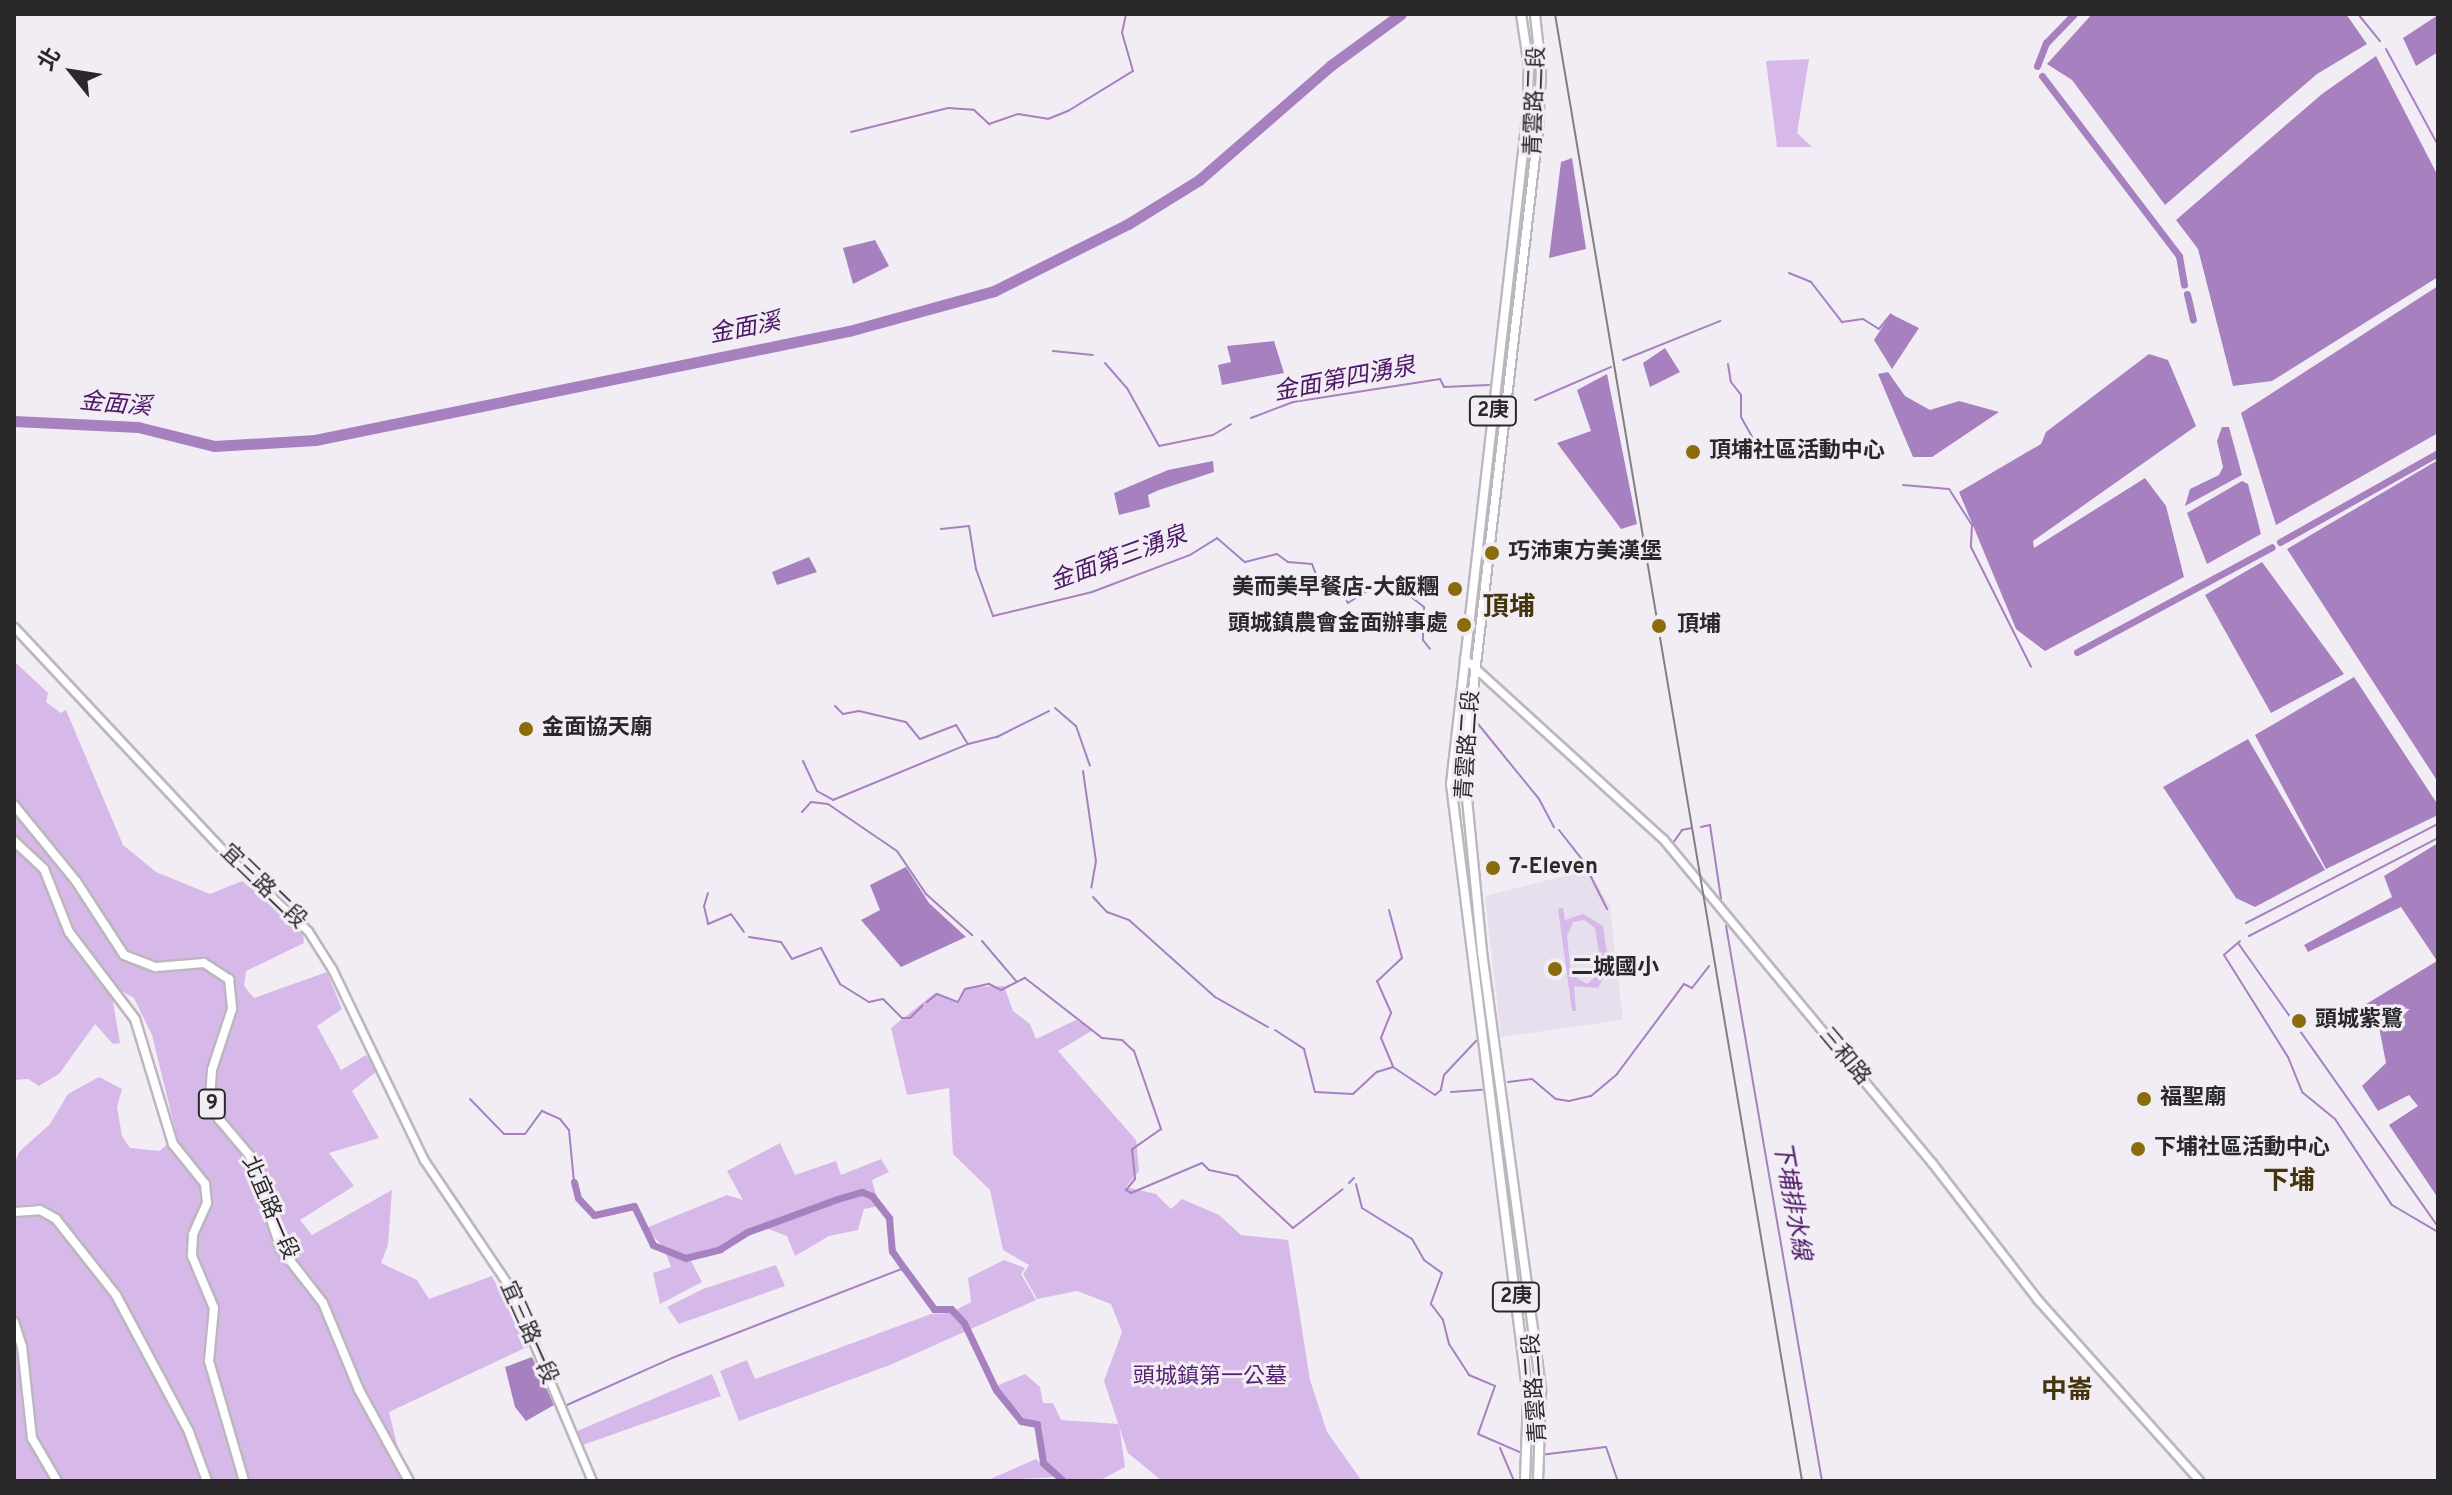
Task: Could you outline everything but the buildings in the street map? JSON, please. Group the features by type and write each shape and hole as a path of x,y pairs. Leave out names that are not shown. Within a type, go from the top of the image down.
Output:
{"main road":[{"name":"青雲路二段","path":"1521,14 1529,67 1527,117 1462,657 1451,784 1522,1344 1528,1447 1525,1477"},
{"name":"青雲路二段","path":"1535,14 1541,71 1538,123 1475,668 1464,805 1539,1377 1541,1448 1538,1478"},
{"name":"宜三路二段","path":"14,627 234,862 308,931 444,1196"},
{"name":"三和路","path":"1462,657 1663,839 1940,1173 2037,1299 2200,1481"},
{"name":"北宜路一段","path":"14,805 76,881 124,955 156,967 204,963 229,979 232,1009 212,1070 210,1097 219,1119 250,1156 281,1249 323,1303 359,1390 409,1481"},
{"name":"9","path":"14,841 44,869 69,932 135,1019 173,1144 205,1184 207,1203 193,1235 192,1256 214,1308 209,1361 244,1481"},
{"path":"1471,954 1485,952"},
{"name":"宜三路一段","path":"444,1196 511,1289 592,1481"},
{"path":"14,1212 40,1210 56,1219 116,1295 189,1432 207,1481"},
{"path":"14,1322 32,1438 57,1481"}],"shaded area":[{"path":"2092,14 2346,14 2367,44 2317,74 2165,205 2072,80 2047,64"},
{"path":"2438,15 2438,52 2416,66 2403,38"},
{"path":"2376,56 2438,176 2438,277 2272,381 2233,386 2198,249 2176,220 2322,94"},
{"path":"1572,158 1586,249 1549,258 1561,162"},
{"path":"875,240 889,266 853,284 843,248"},
{"path":"2438,286 2438,433 2276,525 2241,413"},
{"path":"1891,314 1919,328 1892,369 1874,340"},
{"path":"1274,341 1284,373 1222,385 1218,365 1231,362 1227,346"},
{"path":"1665,348 1680,372 1650,387 1643,363"},
{"path":"2149,354 2168,360 2196,426 2033,541 2034,548 2145,478 2166,506 2184,577 2045,651 2016,629 1959,492 2041,444 2046,432"},
{"path":"1888,372 1905,396 1930,410 1959,401 1999,412 1932,457 1913,457 1878,374"},
{"path":"1607,374 1637,524 1621,529 1557,443 1591,431 1577,390"},
{"path":"2222,427 2229,427 2242,475 2185,506 2190,489 2219,475 2223,467 2217,441"},
{"path":"2438,460 2438,782 2287,549"},
{"path":"1213,461 1214,472 1159,490 1148,495 1150,507 1119,515 1114,493 1168,470"},
{"path":"2242,481 2248,484 2261,534 2207,564 2187,513"},
{"path":"809,557 817,572 777,585 772,572"},
{"path":"2262,562 2344,674 2271,713 2205,595"},
{"path":"2354,677 2438,805 2438,815 2326,869 2255,735"},
{"path":"2248,739 2325,870 2255,907 2236,898 2163,787"},
{"path":"2438,843 2438,1198 2389,1125 2418,1106 2409,1095 2378,1111 2362,1086 2386,1063 2377,1017 2335,1023 2437,961 2401,907 2308,952 2304,945 2392,897 2384,876"},
{"path":"906,867 929,903 966,937 901,967 861,920 880,910 870,885"},
{"name":"二城國小","path":"1589,870 1610,906 1623,1020 1501,1037 1485,896"},
{"path":"532,1357 554,1405 526,1421 515,1407 505,1367"}],"green space":[{"path":"1809,59 1797,133 1812,147 1777,147 1766,61"},
{"path":"14,661 48,693 46,702 61,713 66,710 123,845 156,872 210,894 242,881 302,928 304,943 246,971 244,986 254,998 327,972 342,1009 317,1026 341,1070 366,1055 377,1071 352,1091 379,1138 329,1153 354,1186 300,1220 312,1235 392,1190 388,1245 381,1263 417,1280 429,1299 492,1276 529,1346 389,1412 406,1481 14,1481 14,1166 19,1152 50,1124 68,1094 99,1077 122,1089 117,1107 122,1136 130,1148 159,1151 177,1137 152,1035 134,998 121,991 112,996 120,1043 113,1044 95,1024 59,1074 39,1086 28,1079 14,1080"},
{"path":"1563,908 1565,920 1583,914 1603,926 1609,967 1598,988 1574,986 1576,1011 1572,1011 1558,909","holes":["1584,920 1595,928 1602,971 1587,984 1571,974 1567,936 1573,922"]},
{"name":"頭城鎮第一公墓","path":"1004,986 1013,1011 1030,1024 1036,1039 1076,1020 1093,1030 1058,1051 1136,1140 1139,1171 1126,1187 1156,1194 1171,1209 1182,1199 1219,1215 1241,1235 1288,1240 1310,1380 1327,1432 1362,1481 1162,1481 1128,1453 1104,1381 1122,1332 1111,1304 1077,1291 1037,1299 1023,1274 1029,1265 1003,1250 990,1190 953,1154 949,1088 907,1095 891,1028 935,993 959,1003 967,987"},
{"path":"780,1143 795,1175 836,1161 841,1175 881,1159 889,1172 872,1180 879,1206 864,1209 858,1230 829,1236 795,1256 787,1236 761,1226 719,1247 688,1255 702,1282 660,1304 653,1273 671,1267 664,1248 646,1228 727,1195 743,1200 727,1171"},
{"path":"1004,1260 1025,1268 1021,1274 1036,1300 890,1365 739,1421 720,1371 747,1360 755,1379 931,1314 950,1313 971,1302 968,1278"},
{"path":"776,1265 785,1286 679,1324 667,1307 703,1289"},
{"path":"712,1374 721,1396 583,1445 577,1431"},
{"path":"1025,1374 1040,1387 1043,1403 1053,1403 1061,1420 1119,1424 1125,1467 1099,1481 1070,1481 1045,1462 1042,1426 1024,1418 996,1386"},
{"path":"1036,1459 1056,1477 986,1481"}],"waterway":[{"path":"851,132 948,108 974,110 989,124 1018,114 1048,119 1068,111 1133,71 1122,33 1126,14"},
{"name":"金面溪","path":"14,421 138,427 214,446 315,440 849,331 994,291 1128,224 1199,180 1330,66 1401,14"},
{"path":"2037,66 2046,43 2074,14"},
{"path":"2358,14 2380,41"},
{"path":"2386,49 2438,145"},
{"path":"2042,76 2179,256 2184,285"},
{"path":"1789,273 1811,282 1842,322 1863,319 1879,329 1891,314"},
{"path":"2187,294 2193,319"},
{"name":"金面第四湧泉","path":"1623,360 1720,321"},
{"name":"金面第四湧泉","path":"1053,351 1093,355"},
{"name":"金面第四湧泉","path":"1105,363 1127,388 1159,446 1213,435 1231,424"},
{"name":"金面第四湧泉","path":"1728,364 1731,382 1741,395 1741,417 1765,460"},
{"name":"金面第四湧泉","path":"1535,400 1611,367"},
{"name":"金面第四湧泉","path":"1251,418 1293,402 1440,379 1444,387 1489,385"},
{"path":"2280,542 2438,453"},
{"name":"金面第四湧泉","path":"1903,485 1949,489 1972,525 1971,547 2031,667"},
{"name":"金面第三湧泉","path":"941,529 969,526 976,569 993,616 1092,592 1190,555 1217,538 1245,562 1277,554 1288,562 1312,564 1317,577 1331,581 1348,603 1387,578 1424,607 1423,640 1430,649"},
{"path":"2077,652 2272,547"},
{"path":"835,706 843,714 859,711 906,722 920,739 956,725 968,744 997,737 1049,711"},
{"path":"1055,708 1076,726 1090,766"},
{"name":"金面第三湧泉","path":"1474,719 1539,799 1554,827"},
{"path":"803,761 817,791 833,800 968,744"},
{"path":"1083,771 1096,861 1091,888"},
{"path":"802,812 811,802 828,804 897,851 926,894 972,935"},
{"path":"2246,923 2438,824"},
{"name":"下埔排水線","path":"1701,827 1710,825 1721,899"},
{"name":"下埔排水線","path":"1673,843 1682,830 1692,828"},
{"name":"金面第三湧泉","path":"1559,830 1582,859 1607,909"},
{"path":"2249,936 2438,838"},
{"path":"708,893 704,906 708,924 731,914 744,932"},
{"path":"1093,897 1107,912 1129,920 1215,997 1268,1027"},
{"path":"1389,910 1402,958 1377,981 1391,1013 1381,1038 1393,1066"},
{"name":"下埔排水線","path":"1726,926 1822,1481"},
{"path":"749,937 781,942 792,959 821,948 840,984 869,1002 883,999 902,1018 910,1018 923,1005"},
{"path":"982,941 1017,982"},
{"path":"2240,941 2224,955 2288,1057 2302,1092 2335,1119 2392,1205 2438,1232"},
{"path":"2238,943 2438,1226"},
{"path":"1508,1082 1532,1079 1556,1099 1569,1101 1591,1096 1617,1074 1684,984 1692,988 1709,966"},
{"path":"927,1002 937,994 958,1002 965,989 989,984 1001,990 1025,978 1102,1038 1122,1040 1134,1051 1161,1129 1132,1149 1135,1179 1126,1190 1131,1193 1202,1163 1209,1170 1237,1176 1293,1228 1343,1189"},
{"path":"1275,1030 1304,1049 1315,1092 1353,1094 1377,1072 1393,1067 1435,1095 1441,1090"},
{"path":"1441,1089 1444,1075 1476,1041"},
{"path":"1451,1092 1482,1090"},
{"path":"470,1099 504,1134 525,1134 542,1111 560,1119 569,1130 574,1182"},
{"path":"1349,1183 1354,1178"},
{"path":"574,1182 578,1198 594,1215 634,1206 653,1245 685,1258 720,1249 747,1232 837,1199 862,1192 872,1196 889,1218 892,1251 934,1309 951,1309 964,1323 996,1390 1021,1421 1037,1424 1043,1463 1064,1481"},
{"path":"1356,1184 1362,1208 1412,1239 1424,1260 1442,1273 1431,1304 1443,1320 1449,1344 1469,1375 1495,1386 1478,1434 1522,1453"},
{"path":"567,1405 672,1358 904,1268"},
{"path":"1540,1455 1606,1447 1618,1481"},
{"path":"1500,1448 1514,1481"}],"railway":[{"path":"1555,14 1802,1481"}],"place":[{"name":"頂埔社區活動中心","path":"1693,452"},
{"name":"巧沛東方美漢堡","path":"1492,553"},
{"name":"美而美早餐店-大飯糰","path":"1455,589"},
{"name":"頭城鎮農會金面辦事處","path":"1464,625"},
{"name":"頂埔","path":"1659,626"},
{"name":"金面協天廟","path":"526,729"},
{"name":"7-Eleven","path":"1493,868"},
{"name":"二城國小","path":"1555,969"},
{"name":"頭城紫鷺","path":"2299,1021"},
{"name":"福聖廟","path":"2144,1099"},
{"name":"下埔社區活動中心","path":"2138,1149"}],"district":[{"name":"頂埔","path":"1509,609"},
{"name":"下埔","path":"2289,1183"},
{"name":"中崙","path":"2067,1392"}]}
